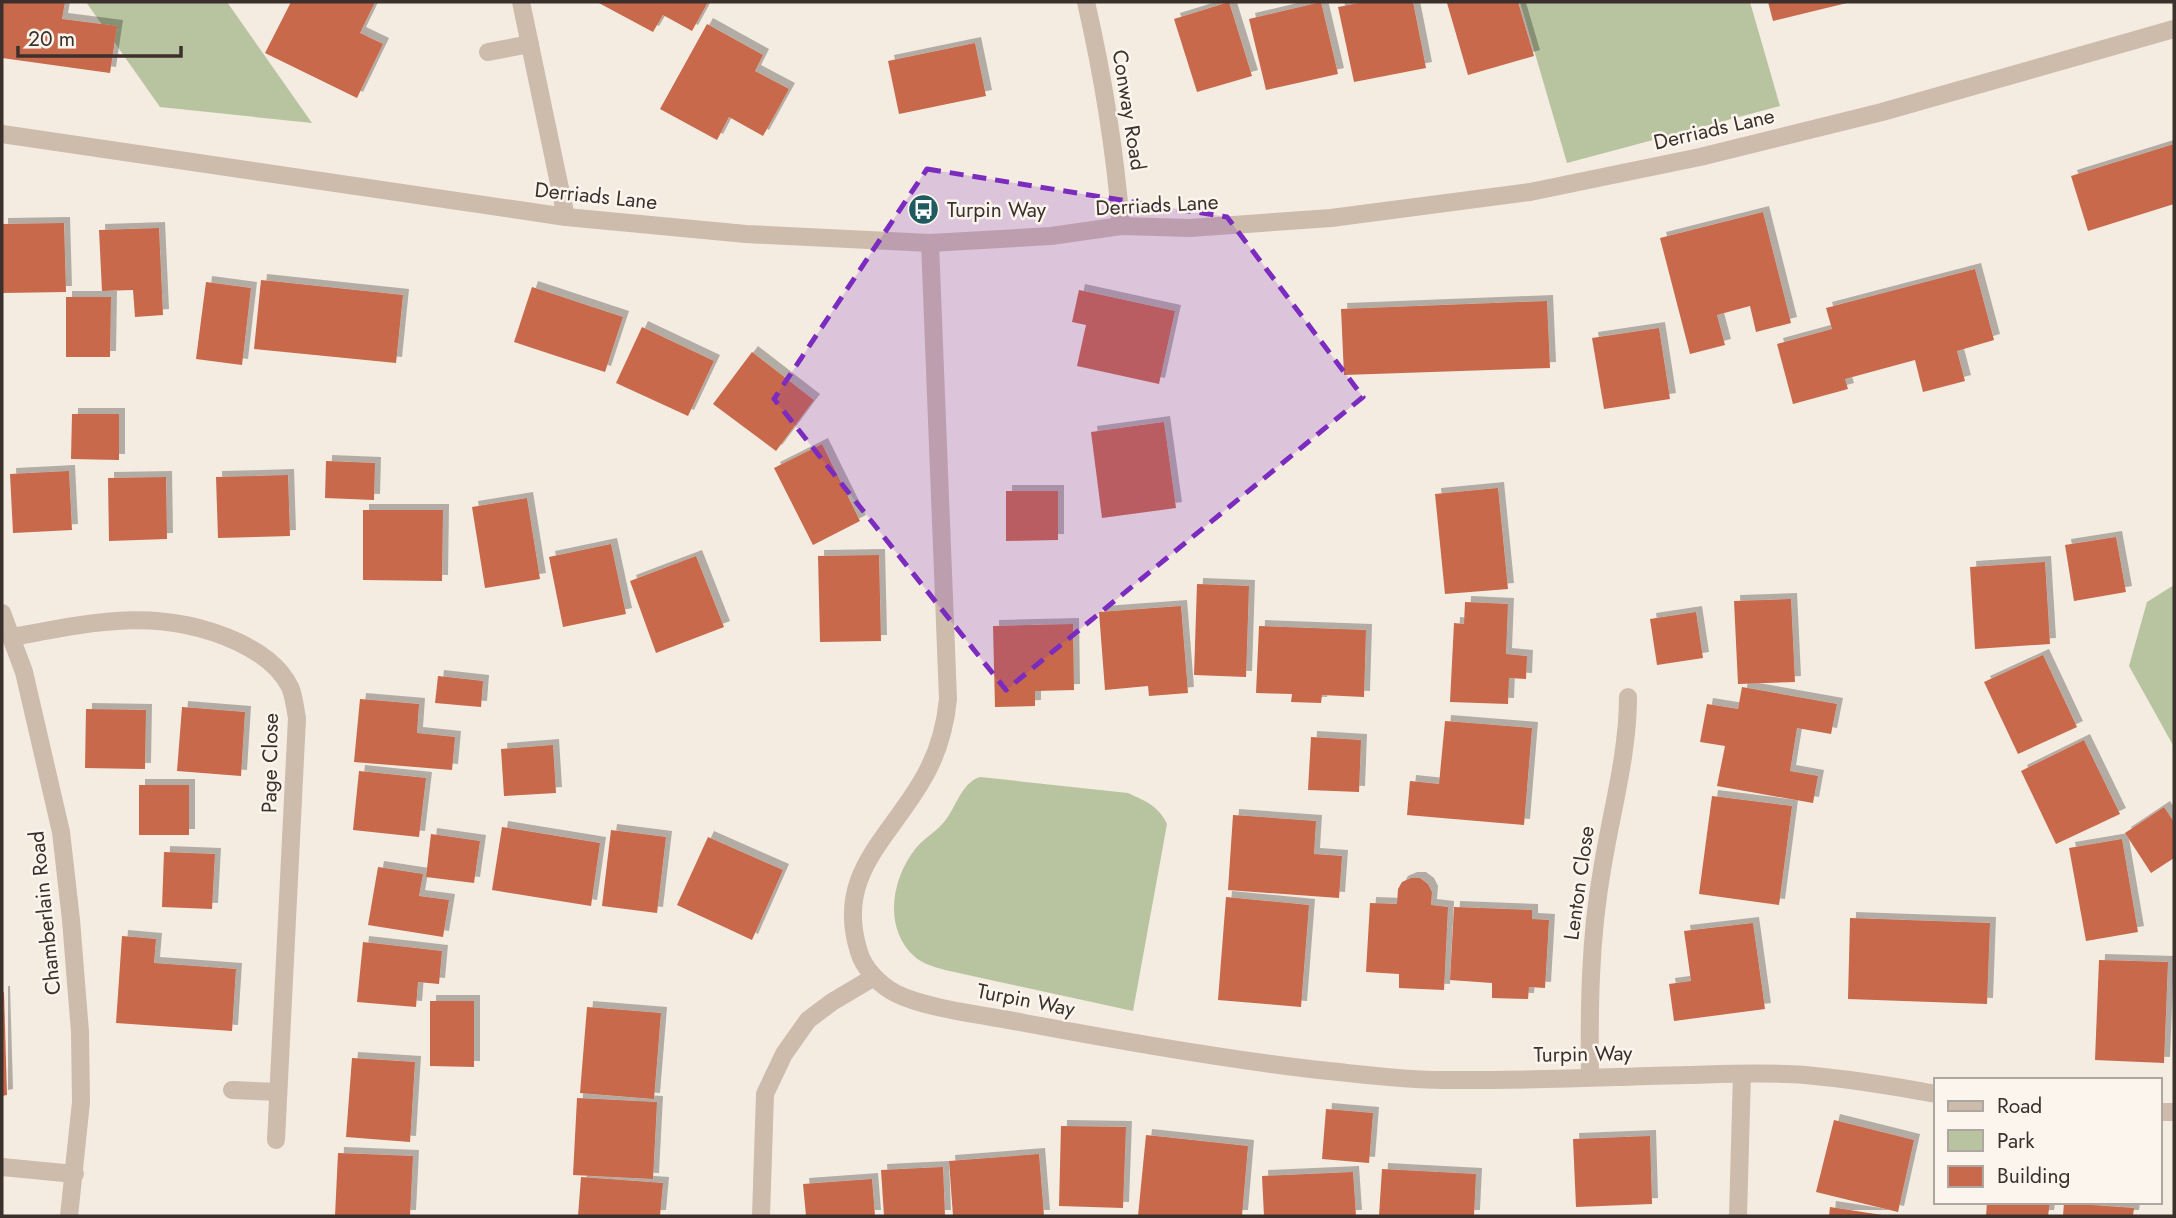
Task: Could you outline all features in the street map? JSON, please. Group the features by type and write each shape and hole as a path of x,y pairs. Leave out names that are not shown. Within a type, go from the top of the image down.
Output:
{"street":[{"path":"521,2 566,217"},
{"name":"Conway Road","path":"1086,2 1098,53 1116,164 1121,226"},
{"name":"Derriads Lane","path":"2,134 566,217 746,234 930,243 1051,236 1121,226 1190,228 1331,218 1530,192 1700,157 1869,116 2174,29"},
{"path":"488,52 530,44"},
{"name":"Turpin Way","path":"930,243 947,707 945,731 936,755 920,785 872,850 860,875 854,902 854,931 860,956 874,977 894,993 944,1007 1130,1042 1282,1066 1442,1080 1803,1075 1934,1094"},
{"name":"Chamberlain Road","path":"2,613 24,672 62,845 80,1032 81,1102 69,1216"},
{"name":"Page Close","path":"13,637 97,621 144,619 180,622 218,633 255,650 275,665 290,687 297,718 276,1140"},
{"name":"Lenton Close","path":"1590,1077 1592,944 1601,872 1628,723 1628,696"},
{"path":"761,1216 765,1094 784,1054 808,1020 874,977"},
{"path":"1738,1216 1742,1074"},
{"path":"232,1090 278,1092"},
{"path":"2,1167 75,1174"}],"highlighted area":[{"path":"927,169 1227,217 1363,397 1006,690 774,399"}],"green space":[{"path":"86,2 227,2 312,123 160,107"},
{"path":"1520,2 1750,2 1780,106 1567,163"},
{"path":"2174,585 2174,747 2129,666 2147,602"},
{"path":"980,777 1128,793 1151,805 1164,818 1167,824 1133,1011 945,970 918,959 905,946 898,933 894,904 896,889 907,860 944,822 963,790"}],"building":[{"path":"2,2 65,2 62,19 117,26 110,73 2,58"},
{"path":"291,2 375,2 360,33 383,44 357,98 265,53"},
{"path":"597,2 708,2 692,31 663,15 653,32"},
{"path":"1229,2 1252,76 1197,92 1174,19"},
{"path":"1321,2 1338,74 1266,90 1249,19"},
{"path":"1364,2 1413,2 1426,68 1354,82 1338,7"},
{"path":"1518,2 1534,56 1468,75 1447,3"},
{"path":"1768,2 1847,2 1847,3 1773,21"},
{"path":"707,24 763,55 755,71 789,89 763,136 729,117 717,140 660,109"},
{"path":"975,43 986,96 899,114 888,61"},
{"path":"2174,144 2174,204 2088,231 2071,176"},
{"path":"1763,212 1791,323 1756,332 1750,306 1717,315 1725,345 1690,354 1660,238"},
{"path":"64,223 66,292 2,293 2,224"},
{"path":"159,228 163,315 135,317 133,290 102,291 99,230"},
{"path":"1975,269 1994,340 1957,351 1965,381 1923,392 1915,360 1845,379 1848,389 1793,404 1777,344 1832,329 1826,308"},
{"path":"261,280 403,295 396,363 254,349"},
{"path":"206,282 251,288 242,365 196,359"},
{"path":"532,287 623,317 605,372 514,342"},
{"path":"1079,290 1175,311 1159,384 1077,366 1086,325 1072,322"},
{"path":"66,297 111,297 110,357 66,357"},
{"path":"1547,301 1550,368 1344,375 1341,309"},
{"path":"642,327 714,361 688,416 616,383"},
{"path":"1659,328 1670,399 1604,409 1592,338"},
{"path":"752,352 814,400 776,451 713,404"},
{"path":"72,414 119,414 119,460 71,459"},
{"path":"1164,422 1176,508 1102,518 1091,432"},
{"path":"822,444 860,521 813,545 774,468"},
{"path":"326,461 375,463 374,500 325,498"},
{"path":"69,471 72,530 13,533 10,474"},
{"path":"288,475 290,536 218,538 216,477"},
{"path":"166,477 167,539 109,541 108,478"},
{"path":"1498,488 1508,589 1445,594 1435,494"},
{"path":"1006,491 1058,491 1058,540 1006,541"},
{"path":"527,498 540,579 485,588 472,507"},
{"path":"363,510 443,510 442,581 363,580"},
{"path":"2116,537 2126,592 2074,601 2065,545"},
{"path":"611,544 626,614 563,627 549,557"},
{"path":"879,555 881,641 820,642 818,556"},
{"path":"696,556 724,627 656,653 630,581"},
{"path":"2045,562 2050,644 1975,649 1970,567"},
{"path":"1197,584 1249,586 1246,677 1194,675"},
{"path":"1791,599 1795,682 1738,684 1734,601"},
{"path":"1465,602 1508,604 1506,654 1527,656 1526,679 1509,678 1508,704 1450,702 1454,623 1464,624"},
{"path":"1181,606 1188,693 1149,696 1148,686 1105,690 1099,612"},
{"path":"1696,612 1703,658 1657,665 1650,619"},
{"path":"1073,624 1074,690 1035,691 1035,706 995,707 993,626"},
{"path":"1259,626 1366,630 1364,697 1322,695 1321,703 1291,702 1292,694 1256,693"},
{"path":"2043,655 2077,727 2018,754 1984,682"},
{"path":"438,676 483,681 481,707 435,703"},
{"path":"1742,687 1837,704 1831,734 1797,728 1790,771 1818,776 1813,803 1717,786 1725,746 1700,742 1707,704 1738,709"},
{"path":"360,699 419,704 417,733 455,737 452,770 354,762"},
{"path":"182,707 245,712 241,776 177,771"},
{"path":"86,709 146,710 145,769 85,768"},
{"path":"1445,721 1532,728 1524,825 1407,815 1410,781 1439,784"},
{"path":"1311,737 1361,740 1359,792 1308,790"},
{"path":"2084,740 2120,814 2056,844 2021,771"},
{"path":"553,745 556,793 504,796 501,749"},
{"path":"359,771 426,778 419,837 353,830"},
{"path":"139,785 189,785 189,835 139,835"},
{"path":"1712,796 1792,806 1779,905 1699,894"},
{"path":"2164,807 2174,822 2174,858 2151,873 2125,833"},
{"path":"1233,815 1316,821 1314,854 1342,856 1339,898 1228,890"},
{"path":"502,827 600,843 591,906 492,890"},
{"path":"611,830 666,837 657,913 602,906"},
{"path":"431,834 480,841 474,883 426,877"},
{"path":"708,837 783,870 752,940 677,905"},
{"path":"2122,839 2138,932 2086,941 2069,848"},
{"path":"164,852 215,854 212,909 162,907"},
{"path":"378,867 423,874 419,896 449,900 443,937 368,925"},
{"path":"1420,878 1428,884 1432,892 1431,905 1448,907 1444,990 1399,988 1399,974 1366,972 1370,903 1397,904 1398,889 1402,882"},
{"path":"1226,897 1309,905 1301,1007 1218,1000"},
{"path":"1454,907 1532,910 1532,919 1549,920 1545,988 1529,987 1528,999 1492,998 1492,983 1450,980"},
{"path":"1850,918 1990,923 1987,1004 1848,999"},
{"path":"1753,923 1765,1009 1674,1021 1669,984 1691,981 1684,931"},
{"path":"122,936 156,939 154,963 236,969 232,1031 116,1023"},
{"path":"363,942 442,951 439,984 418,982 416,1007 357,1002"},
{"path":"2099,960 2168,962 2164,1063 2095,1060"},
{"path":"2,992 7,1095 2,1096"},
{"path":"430,1001 474,1001 474,1067 430,1066"},
{"path":"587,1007 661,1013 654,1099 580,1093"},
{"path":"352,1058 415,1062 410,1142 346,1137"},
{"path":"577,1098 657,1102 653,1179 573,1175"},
{"path":"1326,1109 1373,1113 1369,1163 1322,1159"},
{"path":"1834,1120 1914,1140 1898,1212 1816,1192"},
{"path":"1061,1126 1126,1127 1123,1208 1059,1206"},
{"path":"1146,1135 1248,1146 1242,1216 1138,1216"},
{"path":"1650,1136 1652,1204 1576,1207 1573,1139"},
{"path":"338,1153 413,1156 410,1216 335,1216"},
{"path":"1039,1154 1044,1216 953,1216 949,1161"},
{"path":"943,1167 945,1216 884,1216 881,1170"},
{"path":"1382,1169 1476,1174 1474,1216 1379,1216"},
{"path":"1353,1172 1356,1216 1264,1216 1262,1176"},
{"path":"581,1177 663,1183 660,1216 578,1216"},
{"path":"872,1179 875,1216 806,1216 803,1184"},
{"path":"1987,1204 2050,1204 2048,1216 1986,1216"},
{"path":"2064,1204 2134,1208 2133,1216 2063,1216"},
{"path":"1830,1207 1882,1215 1882,1216 1829,1216"}],"place":[{"name":"Turpin Way","path":"924,210"}]}
